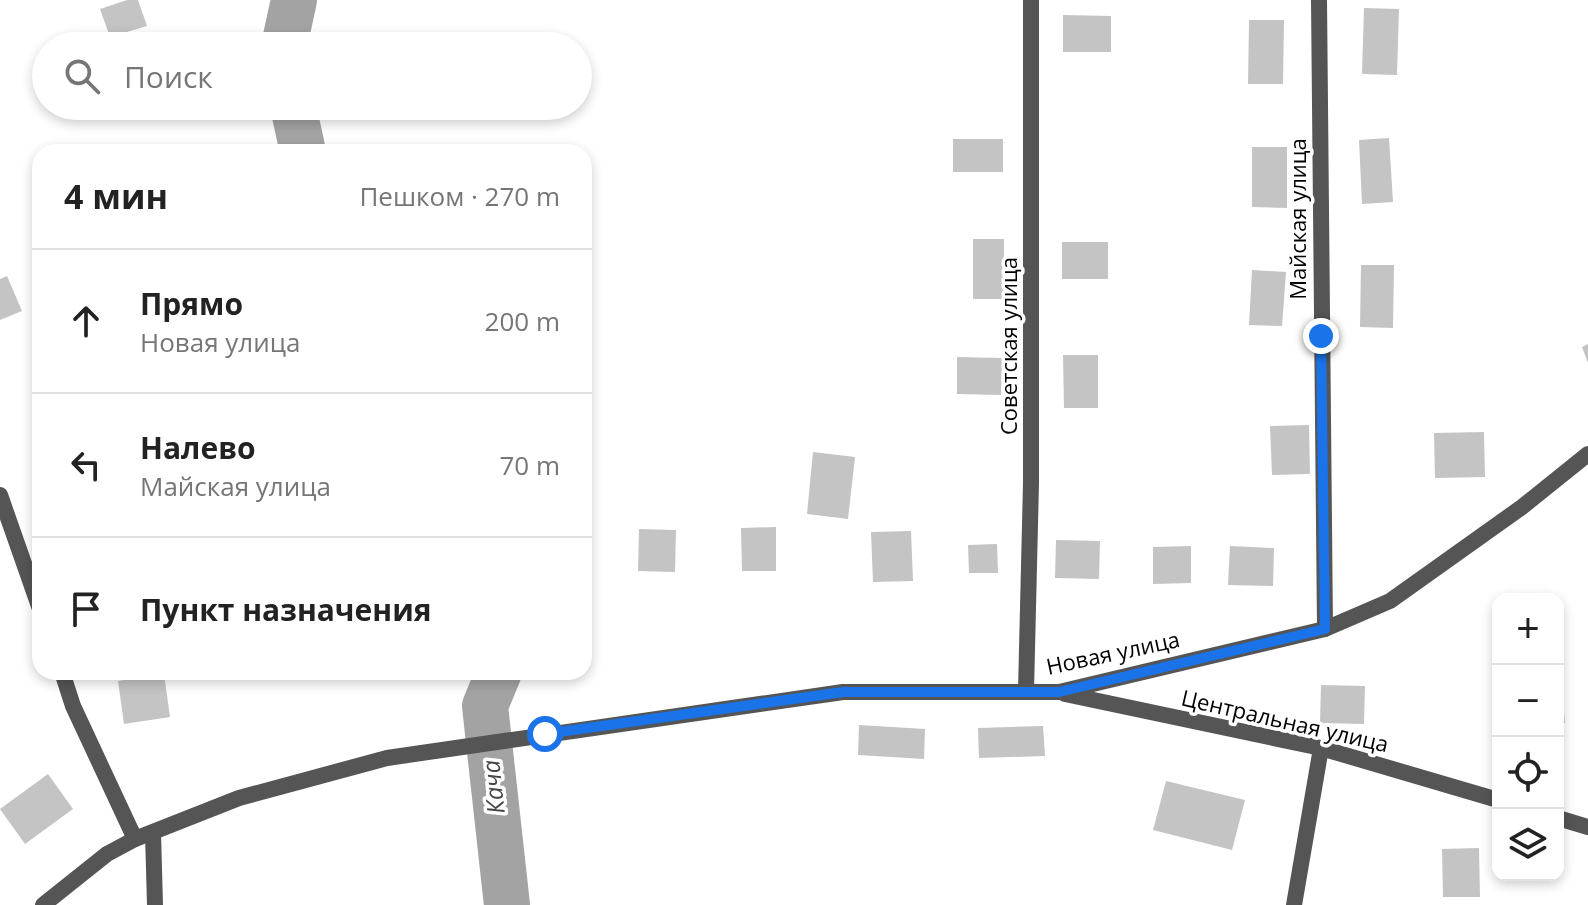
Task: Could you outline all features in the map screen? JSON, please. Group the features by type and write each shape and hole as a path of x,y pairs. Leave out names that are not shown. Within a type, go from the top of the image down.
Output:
{"street":[{"name":"Советская улица","path":"1026,691 1031,483 1031,0"},
{"name":"Майская улица","path":"1319,0 1325,629"},
{"name":"Новая улица","path":"153,833 239,798 387,758 843,692 1059,692 1325,629 1390,601 1522,507 1588,454"},
{"path":"0,495 32,586"},
{"path":"65,680 73,706 135,839"},
{"name":"Центральная улица","path":"1059,692 1321,748 1492,798"},
{"path":"1294,905 1321,748"},
{"path":"1564,820 1588,827"},
{"path":"43,905 107,854 153,833 155,905"}],"building":[{"path":"127,0 138,0 147,26 127,32 108,32 100,9"},
{"path":"1364,8 1399,9 1397,75 1362,74"},
{"path":"1063,15 1111,16 1111,52 1063,52"},
{"path":"1249,20 1284,20 1283,84 1248,84"},
{"path":"1389,138 1393,202 1362,204 1359,140"},
{"path":"953,139 1003,139 1003,172 953,172"},
{"path":"1252,147 1287,147 1287,208 1252,207"},
{"path":"973,239 1004,239 1004,299 973,299"},
{"path":"1062,242 1108,242 1108,279 1062,279"},
{"path":"1361,265 1394,265 1393,328 1360,327"},
{"path":"1252,270 1286,272 1282,326 1249,325"},
{"path":"7,276 22,311 0,320 0,279"},
{"path":"1588,344 1588,363 1582,347"},
{"path":"1063,355 1098,355 1098,408 1064,408"},
{"path":"957,357 1002,358 1001,395 957,394"},
{"path":"1309,425 1310,474 1272,475 1270,426"},
{"path":"1484,432 1485,477 1435,478 1434,433"},
{"path":"813,452 855,457 848,519 807,514"},
{"path":"776,527 776,571 742,571 741,528"},
{"path":"639,529 676,530 675,572 638,571"},
{"path":"911,531 913,581 873,582 871,532"},
{"path":"1056,540 1100,541 1099,579 1055,578"},
{"path":"997,544 998,573 969,573 968,545"},
{"path":"1191,546 1191,583 1153,584 1153,547"},
{"path":"1230,546 1274,548 1273,586 1228,585"},
{"path":"165,680 170,717 124,724 118,681"},
{"path":"1321,685 1365,686 1364,724 1320,723"},
{"path":"859,725 925,729 924,759 858,755"},
{"path":"1043,726 1045,756 979,758 978,728"},
{"path":"48,774 73,809 25,844 0,809"},
{"path":"1166,781 1245,800 1232,850 1153,830"},
{"path":"1479,848 1480,897 1443,897 1442,849"}],"waterway":[{"name":"Кача","path":"287,32 294,0"},
{"name":"Кача","path":"296,120 301,144"},
{"name":"Кача","path":"496,680 485,706 507,905"}],"route":[{"path":"545,734 843,692 1059,692 1325,629 1321,336"}]}
